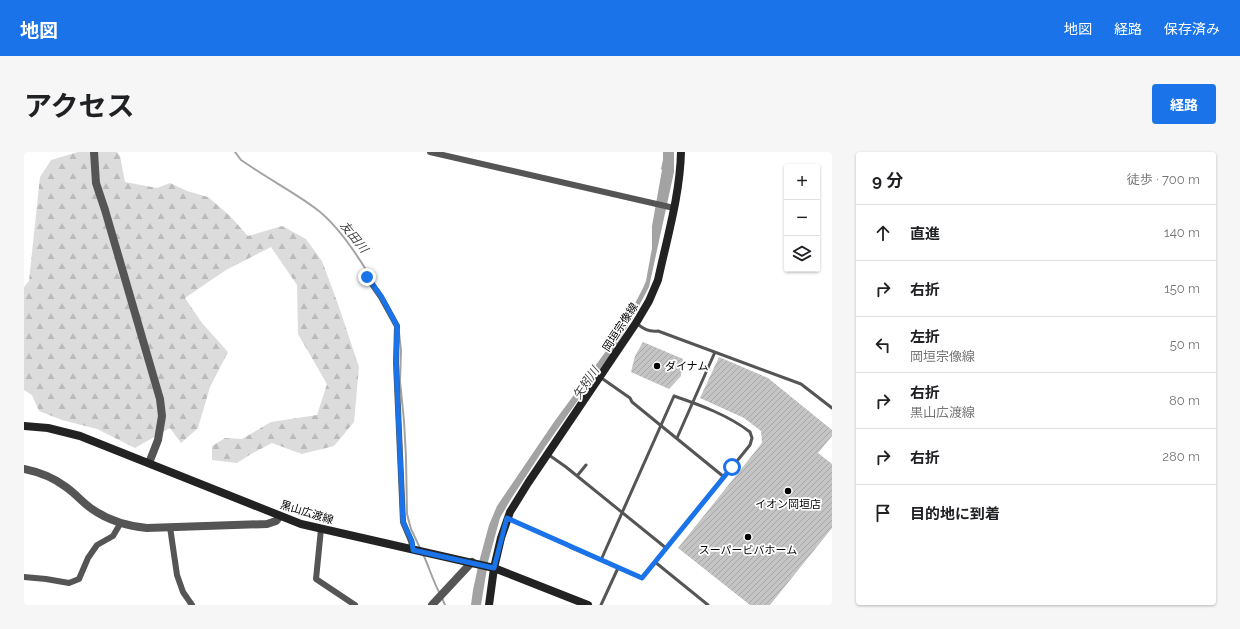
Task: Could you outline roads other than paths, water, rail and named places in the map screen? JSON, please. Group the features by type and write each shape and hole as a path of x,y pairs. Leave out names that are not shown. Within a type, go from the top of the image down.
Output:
{"main road":[{"name":"岡垣宗像線","path":"489,605 494,568 507,518 528,483 636,323 649,301 658,280 679,183 681,152"},
{"name":"黒山広渡線","path":"24,426 48,428 80,436 301,524 494,568 588,605"}],"street":[{"path":"94,152 96,183 110,225 160,399 162,416 158,440 149,463"},
{"path":"430,152 674,208"},
{"path":"367,277 381,296 397,326 396,363 403,522 412,541 413,550"},
{"path":"24,468 48,477 66,487 92,510 120,524 147,528 267,524 276,521 280,516"},
{"path":"24,578 46,579 69,583 79,579 88,558 97,545 113,536 120,524"},
{"path":"170,527 177,575 183,592 192,605"},
{"path":"321,529 316,579 355,605"},
{"path":"434,604 472,562"}],"lane":[{"path":"636,323 645,330 652,332 658,331 801,384 832,408"},
{"path":"678,438 715,352"},
{"path":"600,377 630,398 632,402 724,476"},
{"path":"507,518 618,568 642,578 751,442 752,438 750,432 731,420 674,396 601,560"},
{"path":"548,454 666,548"},
{"path":"577,476 586,465"},
{"path":"655,562 708,605"},
{"path":"601,605 618,568"}],"water":[{"name":"矢矧川","path":"663,152 674,152 674,172 649,287 614,349 545,447 500,518 488,562 481,605 471,605 479,562 489,525 497,506 554,422 612,343 627,319 646,281 652,248 652,226 662,170"}],"waterway":[{"name":"友田川","path":"235,152 241,160 300,197 323,215 339,231 371,278"},
{"name":"友田川","path":"399,333 401,350 400,381 406,457 407,514 411,529 420,548"},
{"name":"友田川","path":"423,554 440,594"},
{"name":"友田川","path":"442,598 445,605"}],"place":[{"name":"ダイナム","path":"657,366"},
{"name":"イオン岡垣店","path":"788,491"},
{"name":"スーパービバホーム","path":"748,537"}]}
